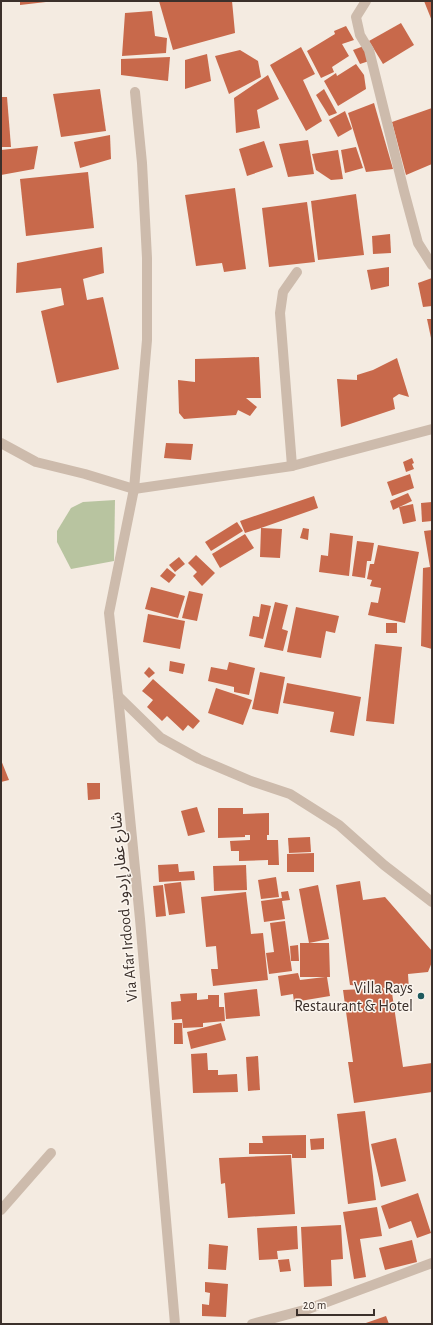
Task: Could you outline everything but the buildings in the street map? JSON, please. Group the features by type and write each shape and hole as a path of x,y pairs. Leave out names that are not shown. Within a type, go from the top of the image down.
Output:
{"street":[{"path":"366,1 356,17 360,35 369,50 418,243 432,265"},
{"name":"Via Afar Irdood شارع عفار إردود","path":"135,92 142,163 148,258 148,340 134,489 109,613 140,919 175,1324"},
{"path":"292,466 280,313 283,292 297,272"},
{"path":"1,443 36,462 85,474 134,489 292,466 432,429"},
{"path":"118,696 161,738 205,762 251,781 290,794 339,825 384,865 432,902"},
{"path":"1,1210 51,1153"},
{"path":"252,1324 308,1309 432,1263"}],"green space":[{"path":"115,500 114,561 71,569 57,542 57,531 71,508 83,502"}],"place":[{"name":"Villa Rays Restaurant & Hotel","path":"421,996"}]}
